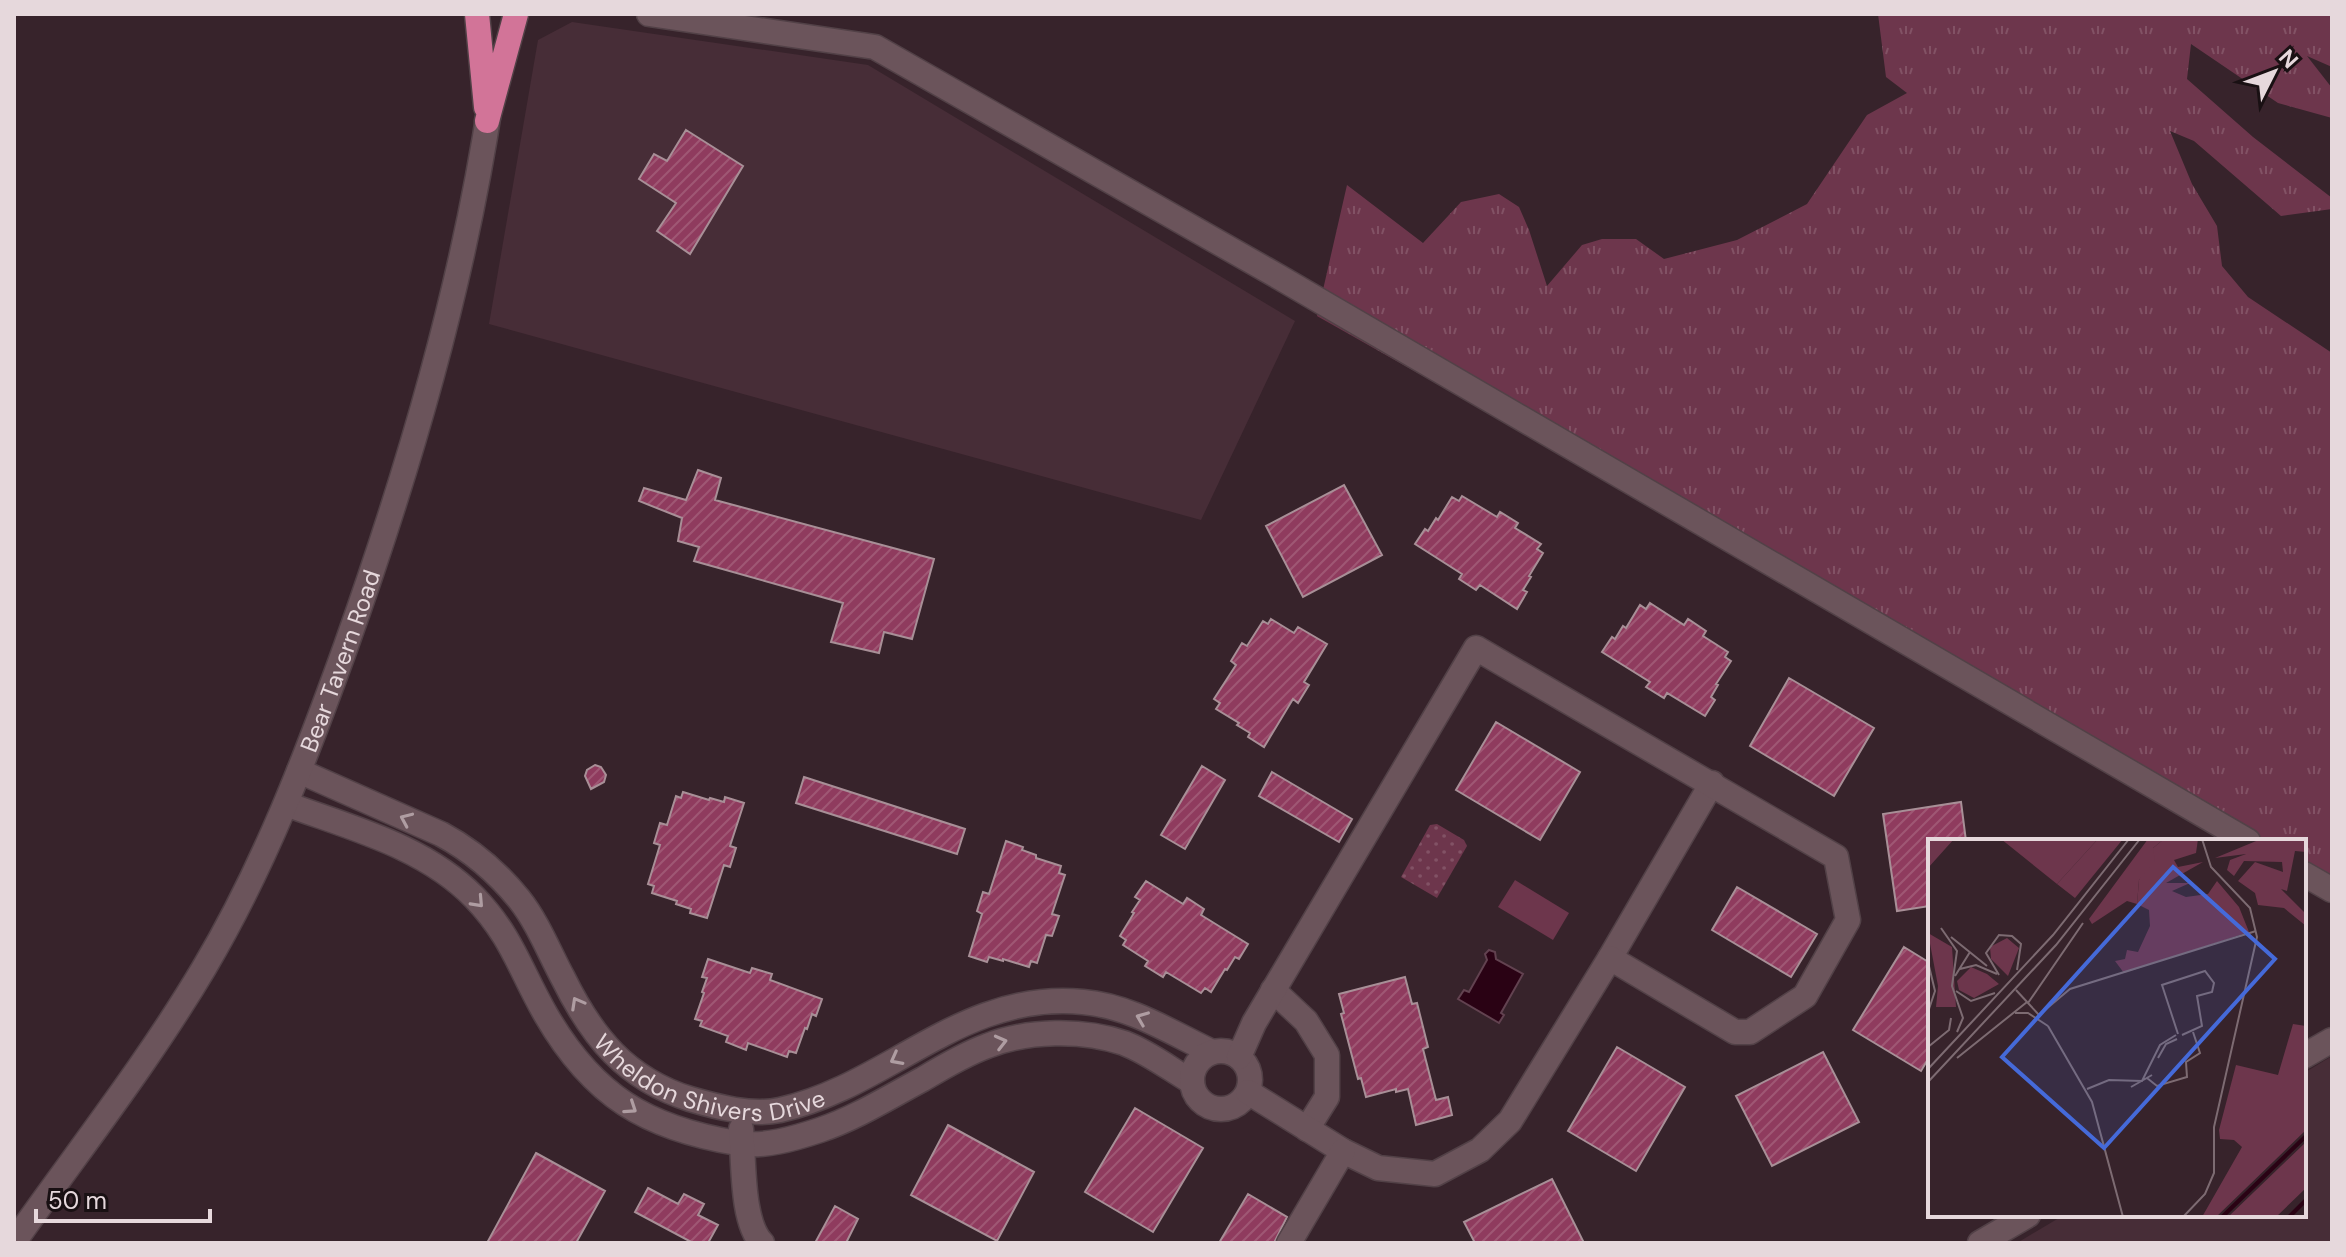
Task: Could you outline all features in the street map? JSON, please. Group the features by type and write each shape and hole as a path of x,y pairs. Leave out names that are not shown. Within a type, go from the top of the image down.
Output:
{"highway":[{"path":"477,14 487,121"},
{"path":"487,121 516,14"}],"street":[{"name":"Bear Tavern Road","path":"14,1242 161,1038 245,893 286,804 364,595 444,330 487,121 503,14"},
{"path":"649,14 875,47 1293,285 2245,839"},
{"path":"1239,1057 1273,990 1476,648 1836,857 1848,920 1805,996 1750,1032 1735,1032 1610,958"},
{"name":"Wheldon Shivers Drive","path":"299,771 462,845 494,871 520,900 585,1018 612,1055 663,1089 692,1100 739,1110 778,1111 843,1087 977,1016 1005,1007 1047,1000 1085,1002 1121,1010 1212,1052"},
{"path":"1248,1092 1343,1151 1378,1168 1435,1174 1480,1150 1510,1121 1712,783"},
{"name":"Wheldon Shivers Drive","path":"286,804 425,858 444,871 473,896 503,931 545,1014 593,1081 648,1119 688,1134 743,1144 794,1138 830,1127 988,1045 1025,1036 1097,1036 1125,1044 1192,1082"},
{"path":"2306,875 2332,890"},
{"path":"1273,990 1306,1021 1327,1055 1327,1097 1307,1129"},
{"path":"2306,1055 2332,1040"},
{"path":"1212,1052 1231,1052 1239,1057 1250,1073 1248,1092 1235,1106 1216,1109 1199,1100 1192,1082 1196,1064 1212,1052"},
{"path":"739,1110 749,1211 755,1235 762,1243"},
{"path":"1289,1243 1343,1151"},
{"path":"1980,1243 2025,1217"}],"shaded area":[{"path":"572,22 868,65 1295,321 1201,520 489,324 538,40"},
{"path":"1489,950 1495,952 1496,959 1523,974 1501,1013 1504,1015 1499,1023 1458,999 1464,990 1469,992 1487,960 1485,954"},
{"path":"2332,1056 2332,1243 2017,1243 2061,1217 2306,1217 2306,1072"}],"green space":[{"path":"1878,14 2332,14 2332,67 2307,56 2332,88 2332,118 2278,103 2191,44 2187,79 2253,137 2332,198 2332,209 2281,216 2194,141 2170,131 2192,184 2217,226 2222,266 2248,297 2332,353 2332,891 2306,876 2306,839 2240,839 1317,316 1347,185 1423,243 1461,202 1499,194 1519,207 1547,286 1582,245 1602,239 1636,239 1664,259 1737,240 1807,204 1867,115 1907,93 1886,77"},
{"path":"1437,824 1464,840 1467,846 1437,898 1401,877 1430,825"},
{"path":"1515,880 1569,913 1553,940 1498,907"}],"building":[{"path":"686,130 743,166 690,254 657,231 676,203 639,179 654,154 667,161"},
{"path":"698,470 721,478 715,500 934,559 912,639 884,632 879,653 831,642 843,603 694,561 699,547 678,541 682,518 639,501 644,488 686,500"},
{"path":"1344,485 1382,555 1303,597 1266,526"},
{"path":"1462,496 1497,517 1500,512 1518,523 1515,528 1541,544 1537,549 1543,553 1529,576 1523,590 1527,592 1517,609 1480,585 1476,590 1459,579 1462,574 1415,544 1425,529 1428,531 1436,518 1438,520 1452,497 1459,501"},
{"path":"1650,603 1684,625 1688,619 1706,631 1703,636 1728,652 1725,657 1731,661 1716,684 1711,697 1715,700 1705,716 1667,693 1664,698 1646,687 1650,682 1602,652 1623,626 1626,628 1640,605 1646,609"},
{"path":"1271,619 1294,633 1298,627 1327,644 1304,682 1309,685 1298,703 1293,699 1264,747 1248,737 1250,733 1237,725 1239,723 1216,709 1220,703 1214,699 1236,665 1231,661 1242,643 1247,646 1263,621 1268,624"},
{"path":"1789,678 1874,728 1834,796 1750,746"},
{"path":"1496,722 1580,772 1540,840 1456,790"},
{"path":"595,765 601,767 606,775 604,782 591,789 585,776 587,770"},
{"path":"1202,766 1225,780 1185,849 1161,835"},
{"path":"1272,772 1352,819 1339,842 1259,796"},
{"path":"804,777 965,829 957,854 796,803"},
{"path":"683,792 709,800 724,802 725,797 744,803 730,846 736,848 730,867 724,865 707,918 690,913 691,909 676,904 677,901 652,893 654,886 648,884 660,845 654,843 660,823 667,825 676,796 681,798"},
{"path":"1961,802 1966,839 1928,839 1928,906 1897,911 1883,814"},
{"path":"1006,841 1023,847 1022,850 1036,855 1036,858 1061,866 1059,873 1065,875 1052,914 1059,916 1052,936 1046,935 1037,963 1031,961 1029,967 1003,959 989,957 987,962 969,956 982,914 977,911 983,892 989,894"},
{"path":"1146,881 1183,904 1187,898 1204,909 1201,915 1248,944 1239,959 1235,957 1225,969 1211,992 1205,988 1201,993 1166,972 1163,977 1145,966 1148,961 1123,945 1126,940 1120,936 1140,900 1135,897"},
{"path":"1737,887 1817,934 1791,977 1712,930"},
{"path":"1904,947 1928,962 1928,1059 1921,1071 1853,1030"},
{"path":"708,959 750,973 752,968 772,974 770,980 822,999 816,1016 812,1014 805,1028 796,1053 789,1051 787,1057 748,1043 746,1050 726,1042 728,1036 700,1026 702,1021 695,1019 704,993 707,978 702,977"},
{"path":"1405,977 1412,1004 1417,1003 1428,1047 1423,1049 1436,1100 1448,1097 1452,1115 1416,1125 1408,1089 1366,1097 1361,1078 1358,1079 1341,1014 1344,1013 1339,994"},
{"path":"1617,1047 1685,1087 1636,1171 1568,1131"},
{"path":"1823,1052 1859,1122 1772,1166 1736,1096"},
{"path":"1135,1108 1203,1148 1153,1232 1085,1192"},
{"path":"948,1125 1034,1172 997,1241 911,1195"},
{"path":"536,1153 605,1191 576,1243 487,1243"},
{"path":"1552,1179 1584,1243 1475,1243 1464,1222"},
{"path":"648,1188 678,1204 684,1194 704,1204 698,1215 718,1225 708,1243 693,1243 635,1212"},
{"path":"1248,1194 1287,1217 1274,1243 1219,1243"},
{"path":"835,1206 858,1219 846,1243 815,1243"}]}
